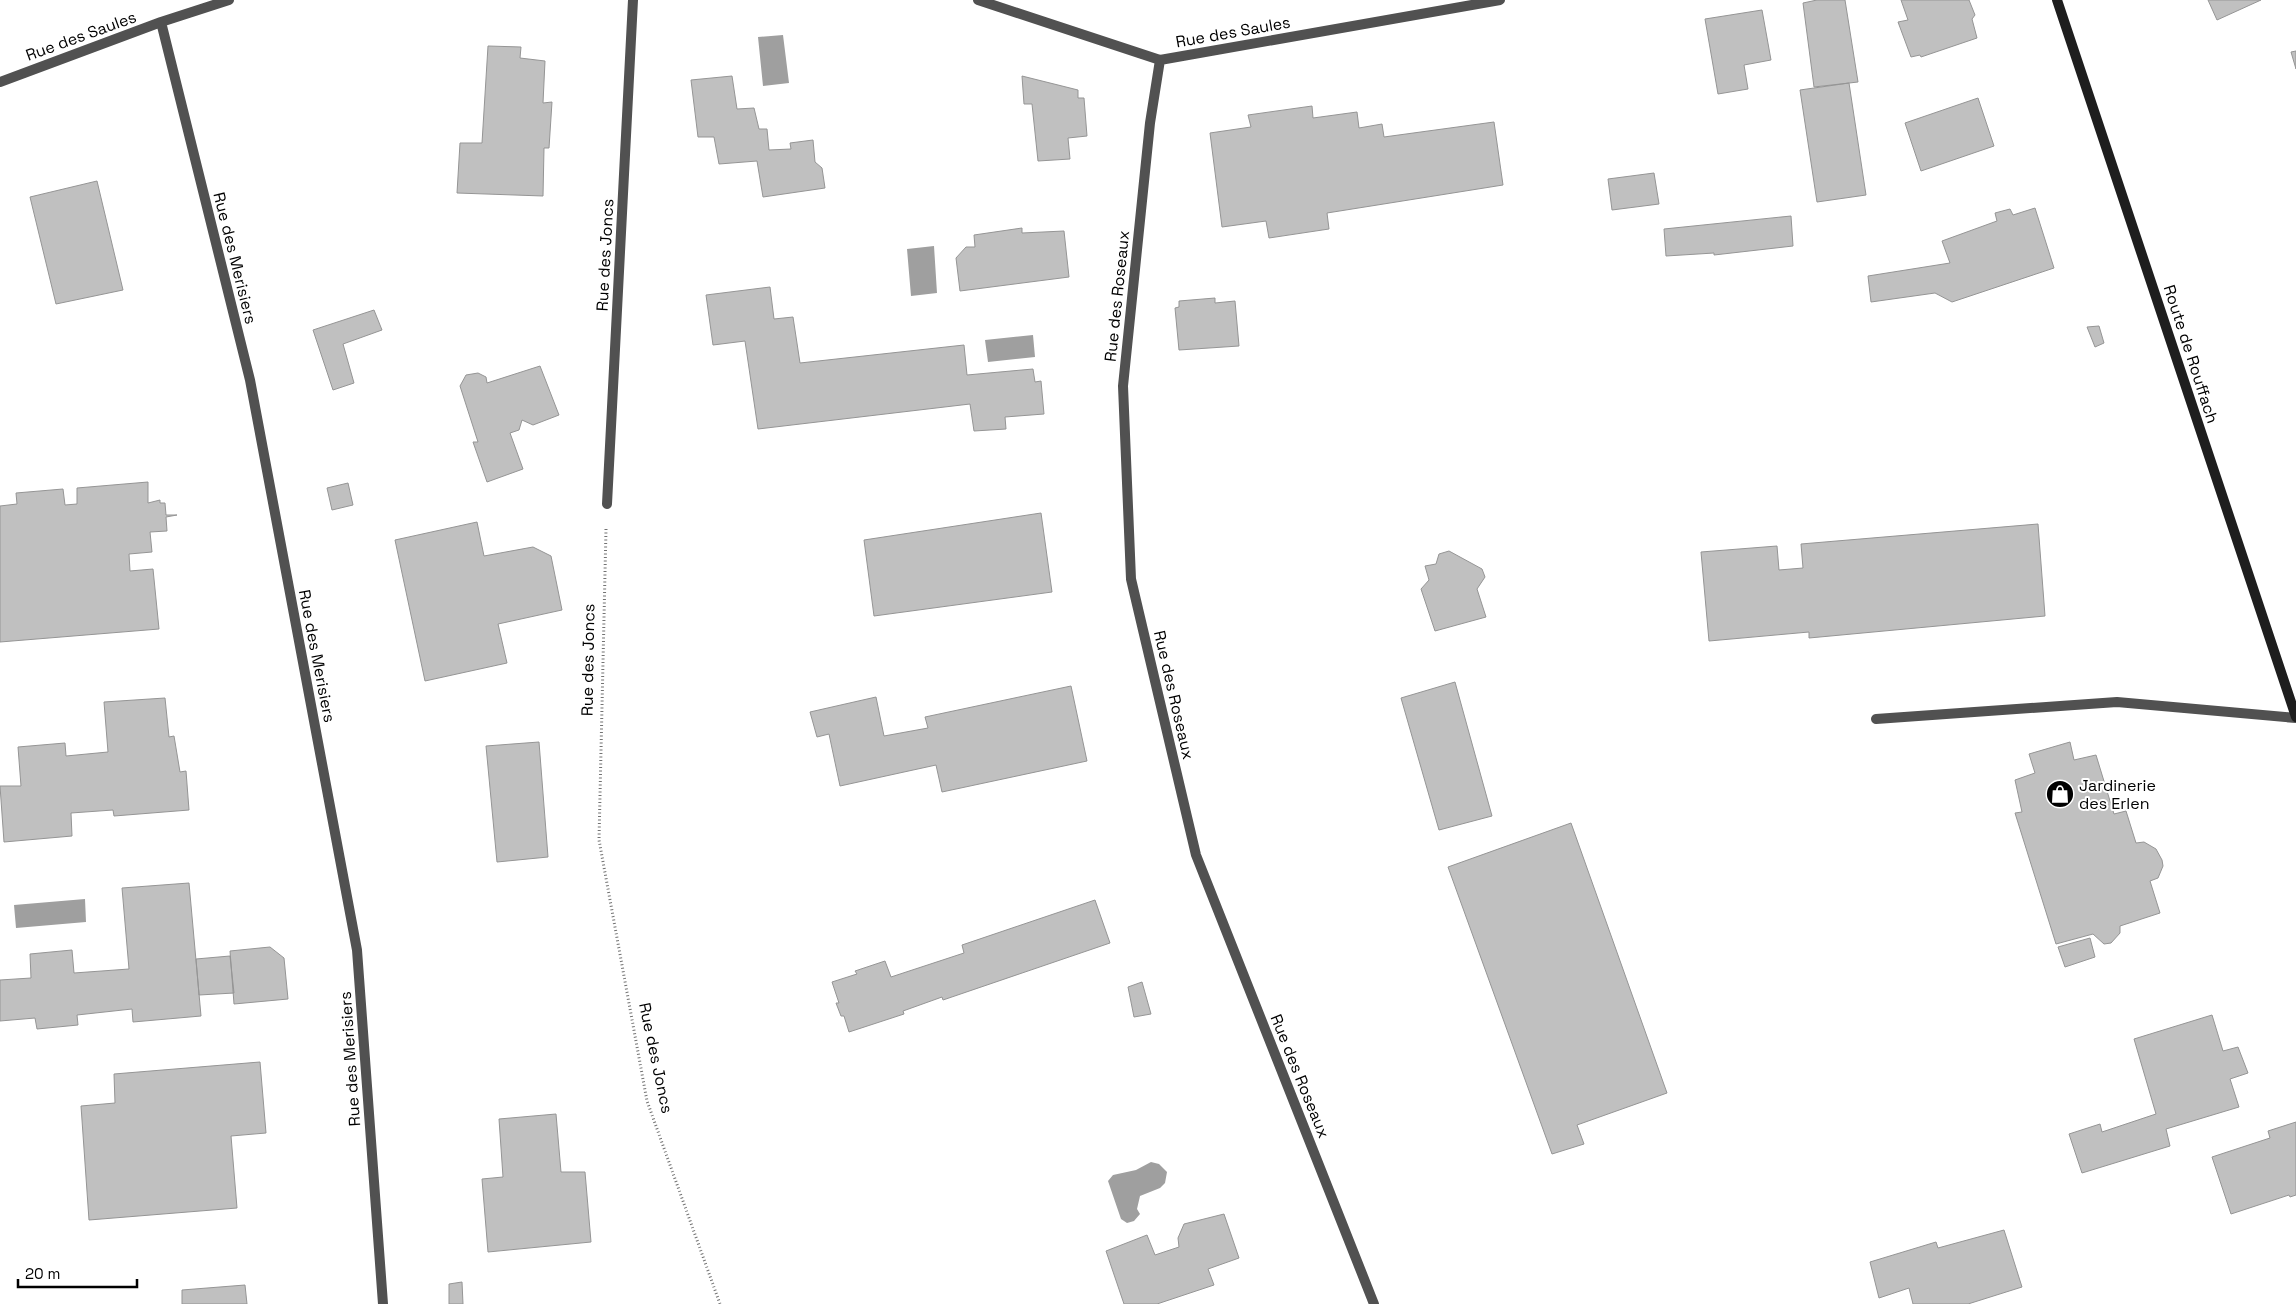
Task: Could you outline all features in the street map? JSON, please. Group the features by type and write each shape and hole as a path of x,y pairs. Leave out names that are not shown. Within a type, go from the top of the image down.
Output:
{"main road":[{"name":"Route de Rouffach","path":"2057,0 2296,718"}],"street":[{"name":"Rue des Saules","path":"0,82 161,22 229,0"},
{"name":"Rue des Joncs","path":"607,504 633,0"},
{"name":"Rue des Saules","path":"978,0 1160,60 1500,0"},
{"name":"Rue des Merisiers","path":"161,22 250,380 357,950 383,1304"},
{"name":"Rue des Roseaux","path":"1160,60 1150,123 1123,386 1131,579 1196,855 1374,1304"},
{"path":"1876,719 2117,702 2296,718"}],"path":[{"name":"Rue des Joncs","path":"607,504 599,840 647,1101 720,1304"}],"shaded area":[{"path":"783,35 789,83 763,86 758,37"},
{"path":"934,246 937,293 911,296 907,249"},
{"path":"1033,335 1035,357 988,362 985,340"},
{"path":"85,899 86,922 16,928 14,905"},
{"path":"1151,1162 1159,1164 1167,1172 1165,1183 1160,1188 1140,1196 1137,1209 1140,1214 1134,1221 1127,1223 1121,1219 1108,1181 1113,1175 1136,1170"}],"building":[{"path":"1817,0 1845,0 1858,82 1814,87 1803,3"},
{"path":"1901,0 1969,0 1975,15 1972,19 1977,38 1921,57 1920,55 1911,57 1898,22 1908,20"},
{"path":"2208,0 2261,0 2217,20"},
{"path":"1762,10 1771,60 1744,65 1748,89 1718,94 1705,19"},
{"path":"488,46 521,47 520,58 545,61 543,103 552,102 549,148 544,148 543,196 457,193 460,143 482,143"},
{"path":"2296,51 2296,69 2291,52"},
{"path":"732,76 737,109 754,108 759,129 767,129 769,150 791,149 790,143 813,140 815,162 822,168 825,188 763,197 757,161 719,164 714,137 698,137 691,80"},
{"path":"1022,76 1078,90 1078,98 1084,98 1087,136 1068,138 1070,159 1038,161 1032,104 1024,104"},
{"path":"1849,83 1866,195 1817,202 1800,90"},
{"path":"1978,98 1994,146 1921,171 1905,123"},
{"path":"1312,106 1313,118 1357,112 1359,128 1382,124 1384,137 1494,122 1503,185 1327,213 1329,229 1269,238 1266,221 1222,227 1210,133 1251,127 1248,115"},
{"path":"1654,173 1659,204 1612,210 1608,179"},
{"path":"97,181 123,290 56,304 30,197"},
{"path":"2035,208 2054,268 1952,302 1935,293 1871,302 1868,276 1950,263 1942,241 1997,221 1995,213 2010,209 2013,215"},
{"path":"1791,216 1793,246 1714,255 1714,253 1666,256 1664,229"},
{"path":"1022,228 1022,233 1064,231 1069,277 960,291 956,258 966,247 975,247 974,235"},
{"path":"770,287 774,319 793,317 800,363 964,345 967,375 1033,369 1035,382 1041,381 1044,414 1005,417 1006,429 974,431 970,404 758,429 745,341 713,345 706,295"},
{"path":"1215,298 1215,303 1235,301 1239,346 1179,350 1175,308 1179,307 1179,301"},
{"path":"374,310 382,330 343,344 354,383 333,390 313,330"},
{"path":"2099,326 2104,343 2095,347 2087,327"},
{"path":"540,366 559,415 533,425 522,420 519,430 510,433 523,469 487,482 473,442 478,442 460,386 466,375 478,373 486,377 487,383"},
{"path":"148,482 148,503 160,500 160,503 165,503 166,515 177,515 166,517 167,531 150,532 152,552 129,554 130,571 153,569 159,629 0,642 0,506 17,504 16,493 63,489 65,505 77,504 77,488"},
{"path":"348,483 353,505 332,510 327,488"},
{"path":"1041,513 1052,592 874,616 864,540"},
{"path":"477,522 484,556 533,547 551,556 562,610 498,624 507,663 425,681 395,540"},
{"path":"2038,524 2045,616 1809,638 1809,632 1709,641 1701,552 1777,546 1779,570 1803,568 1801,544"},
{"path":"1449,551 1482,569 1485,577 1477,589 1486,617 1435,631 1421,589 1429,580 1425,566 1436,564 1439,554"},
{"path":"1455,682 1492,816 1439,830 1401,698"},
{"path":"1071,686 1087,761 942,792 936,765 840,786 829,734 817,737 810,712 876,697 884,736 928,728 925,717"},
{"path":"165,698 169,737 174,736 180,772 186,771 189,810 114,816 113,810 71,813 72,836 4,842 0,786 21,786 18,747 65,743 66,756 108,752 104,702"},
{"path":"539,742 548,857 497,862 486,746"},
{"path":"2070,742 2074,760 2096,755 2114,814 2126,811 2136,843 2144,842 2156,849 2162,860 2163,866 2158,878 2150,881 2160,913 2120,926 2120,933 2111,943 2104,944 2093,934 2056,944 2015,813 2022,812 2015,780 2035,773 2029,754"},
{"path":"1571,823 1667,1093 1577,1125 1584,1144 1552,1154 1448,867"},
{"path":"189,883 201,1016 133,1022 132,1009 77,1015 78,1025 37,1029 35,1018 0,1021 0,980 31,978 30,954 72,950 74,973 129,969 122,888"},
{"path":"1095,900 1110,943 943,1000 942,997 903,1011 904,1014 849,1032 844,1016 841,1016 836,1003 839,1003 832,982 857,974 855,971 885,961 891,977 964,953 962,945"},
{"path":"2090,938 2095,957 2065,967 2058,947"},
{"path":"270,947 284,958 288,999 234,1004 230,951"},
{"path":"230,956 234,993 199,995 196,959"},
{"path":"1142,982 1151,1014 1134,1017 1128,987"},
{"path":"2212,1015 2223,1051 2238,1047 2248,1073 2230,1079 2239,1107 2166,1129 2170,1146 2082,1173 2069,1134 2100,1124 2102,1132 2156,1114 2134,1039"},
{"path":"260,1062 266,1133 231,1136 237,1208 89,1220 81,1106 115,1103 114,1074"},
{"path":"556,1114 561,1172 585,1172 591,1242 488,1252 482,1179 503,1177 499,1119"},
{"path":"2296,1122 2296,1195 2290,1197 2289,1195 2231,1214 2212,1157 2270,1138 2268,1131"},
{"path":"1224,1214 1239,1258 1208,1269 1214,1285 1157,1304 1124,1304 1106,1251 1147,1235 1155,1255 1179,1247 1178,1238 1184,1224"},
{"path":"2004,1230 2022,1287 1968,1304 1913,1304 1909,1288 1879,1298 1870,1262 1936,1242 1938,1248"},
{"path":"462,1282 463,1304 449,1304 449,1284"},
{"path":"245,1285 247,1304 182,1304 182,1290"}],"place":[{"name":"Jardinerie des Erlen","path":"2060,794"}]}
